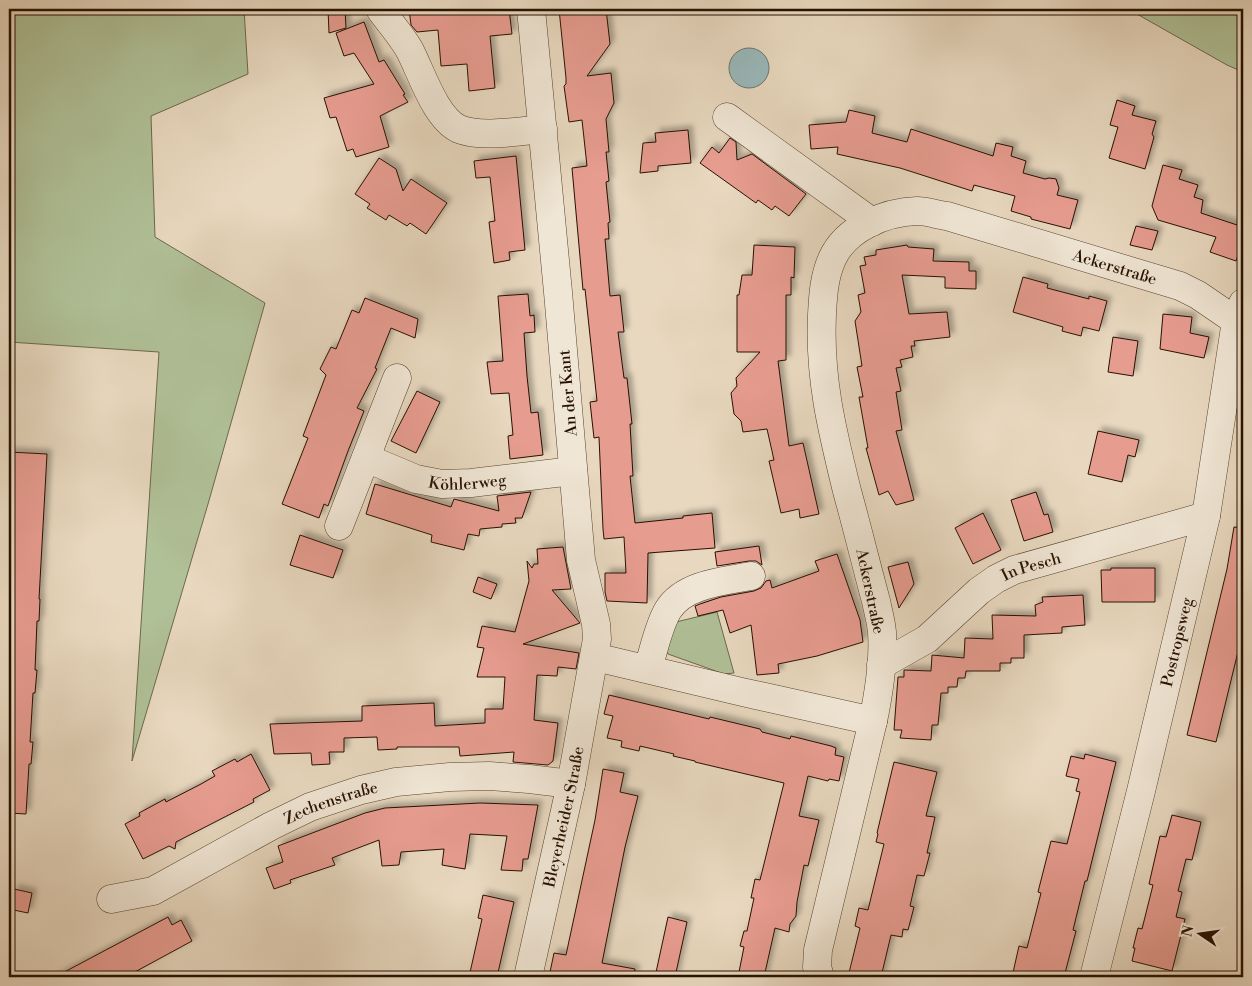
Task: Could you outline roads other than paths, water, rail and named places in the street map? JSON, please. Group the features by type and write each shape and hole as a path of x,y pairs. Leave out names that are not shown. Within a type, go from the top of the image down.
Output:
{"street":[{"path":"380,9 408,47 441,114 458,128 473,132 497,133 543,129"},
{"name":"An der Kant","path":"531,9 582,560 596,624 597,639 594,657"},
{"path":"728,117 872,222"},
{"name":"Ackerstraße","path":"820,977 817,967 818,950 873,721 882,665 882,632 876,601 828,415 822,370 824,285 833,258 846,240 857,230 872,222 893,215 918,211 947,216 1180,286 1240,312"},
{"name":"Postropsweg","path":"1094,977 1141,791 1206,516 1240,312"},
{"path":"339,526 397,378"},
{"name":"Köhlerweg","path":"366,458 416,479 442,484 471,483 573,471"},
{"name":"In Pesch","path":"882,665 927,639 979,591 996,579 1014,570 1206,516"},
{"path":"648,668 667,611 675,601 686,594 715,583 751,576"},
{"path":"594,657 873,721"},
{"name":"Bleyerheider Straße","path":"528,977 571,784 594,657"},
{"name":"Zechenstraße","path":"111,900 153,891 310,807 361,790 396,782 450,777 489,776 571,784"}],"water":[{"path":"749,48 763,54 769,68 763,82 749,88 735,82 729,68 735,54"}]}
